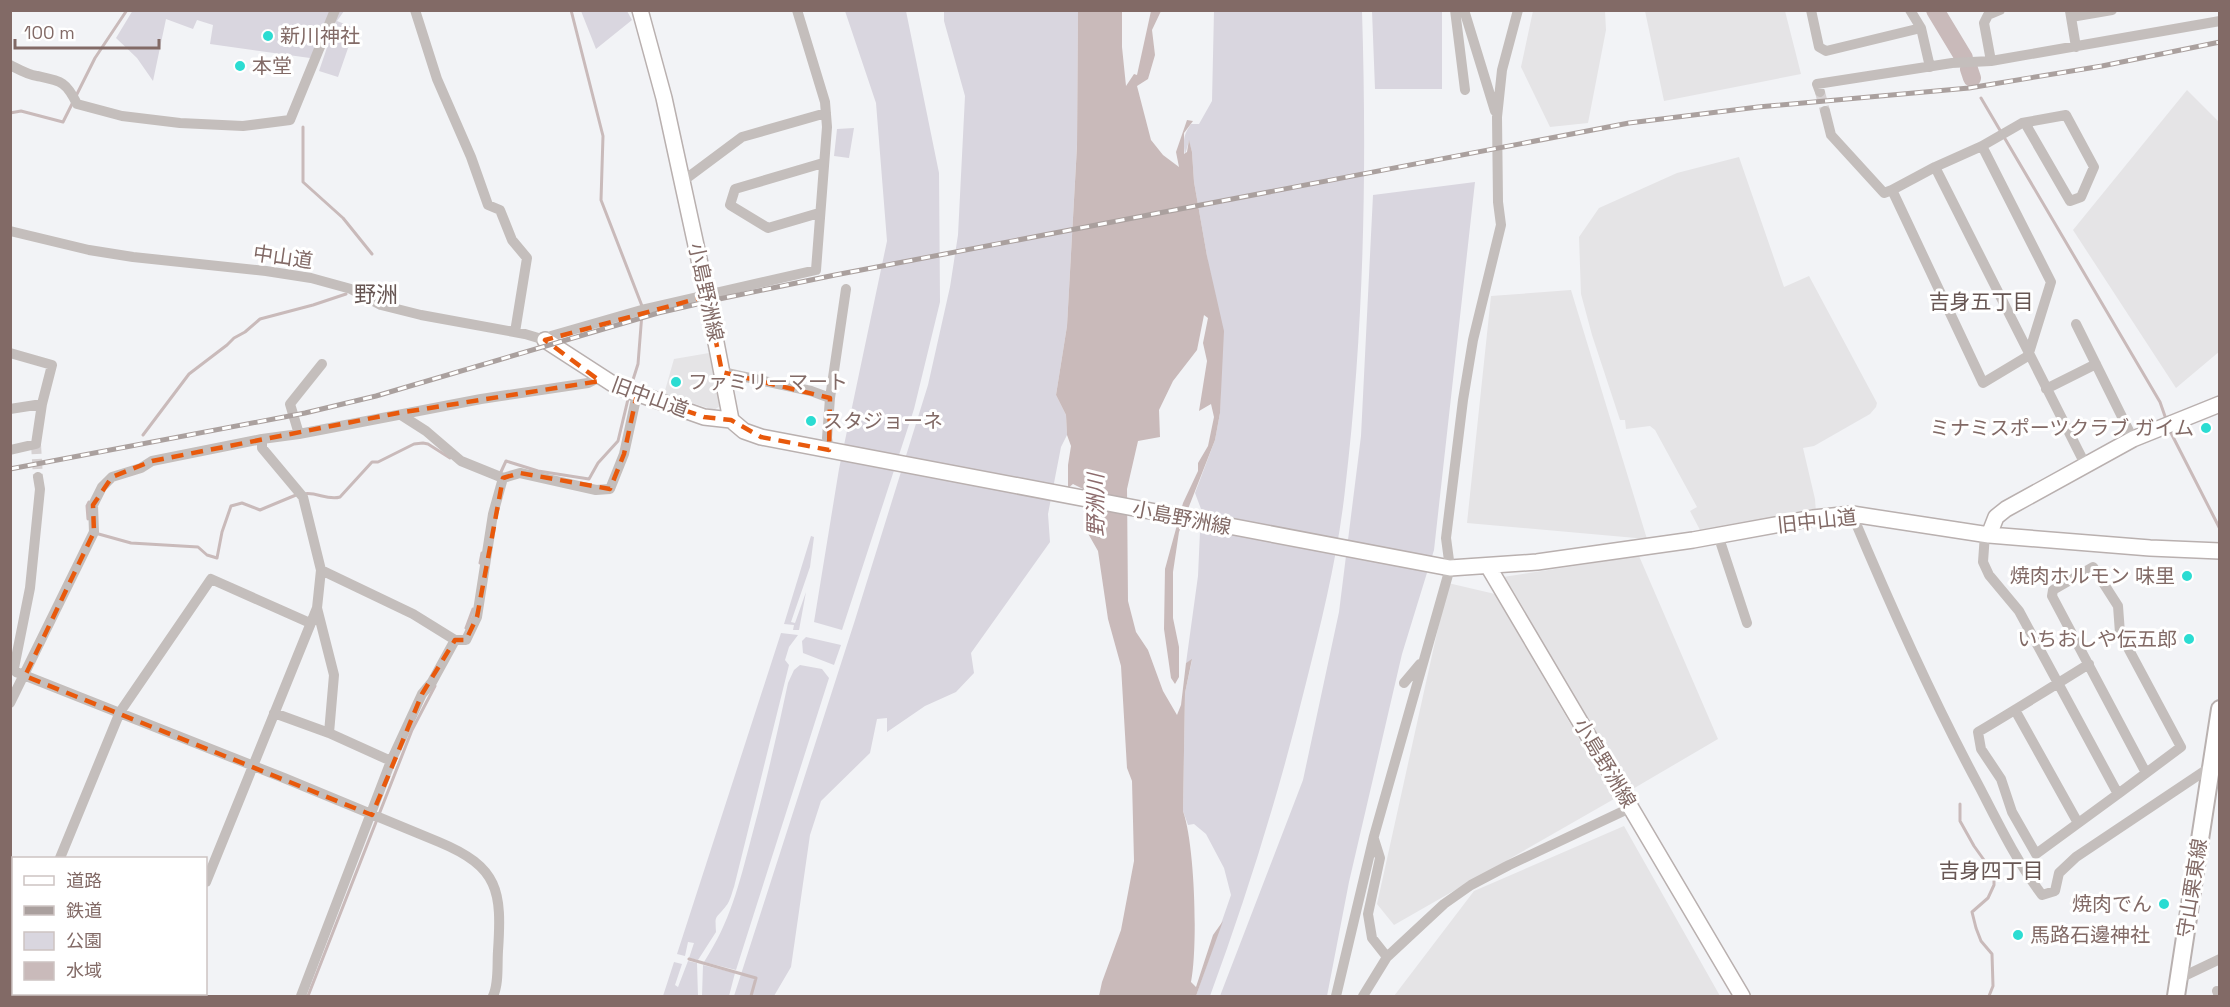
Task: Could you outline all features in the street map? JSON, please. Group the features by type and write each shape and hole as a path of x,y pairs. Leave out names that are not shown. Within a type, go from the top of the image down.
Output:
{"main road":[{"name":"小島野洲線","path":"640,10 653,53 707,296 731,420 744,431 761,437 1431,566 1450,568 1488,566 1742,996"},
{"name":"旧中山道","path":"545,340 600,377 632,392 704,417 731,420"},
{"path":"1987,535 1996,517 2006,508 2133,439 2220,404"},
{"name":"旧中山道","path":"1488,566 1537,562 1718,535 1813,518 1852,514 1987,535 2220,552"},
{"name":"守山栗東線","path":"2175,996 2215,764 2220,709"}],"street":[{"path":"10,65 35,76 52,78 70,89 77,104 122,116 180,123 243,126 290,120 335,10"},
{"path":"415,10 437,79 471,157 488,205 500,210 512,240 527,258 515,332"},
{"path":"545,340 551,336 642,310 816,270 827,127 826,112 825,102 796,10"},
{"path":"1455,10 1465,90"},
{"path":"1464,10 1497,117"},
{"path":"1336,996 1374,837 1450,568 1446,538 1463,400 1473,340 1501,225 1497,117 1502,70 1518,10"},
{"path":"1811,10 1819,47 1826,51 1921,28"},
{"path":"1910,10 1921,28 1930,67"},
{"path":"1991,61 1984,23 1988,15 2000,10"},
{"path":"2076,47 2071,14 2112,10"},
{"path":"1820,92 1817,84 1930,67 1991,61 2220,21"},
{"path":"1825,111 1831,135 1884,193 2025,123 2066,115 2094,167 2081,197 2070,201 2025,123"},
{"path":"681,180 687,178 742,137 826,112"},
{"path":"1892,190 1983,383 2028,356 2051,282 1982,146"},
{"path":"819,213 768,228 730,205 735,189 823,163"},
{"path":"1935,167 2028,356 2086,466"},
{"name":"中山道","path":"10,231 89,250 133,257 311,278 351,289 381,305 545,340"},
{"path":"834,451 827,438 830,398 846,289"},
{"path":"2076,324 2133,439"},
{"path":"10,450 36,444 42,404 52,365 13,355"},
{"path":"299,434 290,404 322,364"},
{"path":"2046,389 2096,364"},
{"path":"722,372 810,391 830,398"},
{"path":"401,415 481,399 588,383 600,377"},
{"path":"18,672 94,532 93,505 112,477 141,468 152,461 398,413 426,431 461,461 500,477 520,473 596,490 610,489 624,454 632,392"},
{"path":"10,409 42,404"},
{"path":"262,439 262,448 301,493 321,570 317,609 334,675 329,733"},
{"path":"10,703 18,672 30,588 40,489 38,477"},
{"path":"321,570 413,614 455,640 466,640 477,616 500,477"},
{"path":"1852,514 1908,647 1950,733 2024,871 2042,895 2055,891 2059,873 2076,857 2215,764"},
{"path":"1718,535 1747,623"},
{"path":"1987,535 1983,562 1986,568 2019,612 2118,794"},
{"path":"2089,664 1978,732 1981,749 2001,779 2012,812 2036,854 2118,794 2181,747 2120,633 2118,606 2093,567 2053,590 2052,596 2089,664 2146,773"},
{"path":"60,857 120,712 211,579 310,623"},
{"path":"207,879 317,609"},
{"path":"301,996 376,816 391,761 422,694 432,682 455,640"},
{"path":"1404,683 1422,662"},
{"path":"18,672 376,816 454,849 480,865 493,882 501,912 494,996"},
{"path":"2015,710 2078,823"},
{"path":"274,713 329,733 391,761"},
{"path":"1363,996 1387,957 1425,920 1471,885 1632,807"},
{"path":"1374,837 1380,858 1368,914 1372,938 1387,957"},
{"path":"2178,979 2220,959"}],"highlighted area":[{"path":"707,296 722,372 830,398 829,450 761,437 731,420 704,417 637,394 624,454 610,489 520,473 503,478 477,617 466,640 455,640 422,694 372,815 25,676 94,532 93,505 112,477 152,461 398,413 600,381 545,340"}],"shaded area":[{"path":"1533,11 1605,11 1606,30 1588,123 1550,127 1521,67"},
{"path":"1645,11 1785,11 1801,74 1664,101"},
{"path":"2187,90 2219,122 2220,351 2176,388 2073,230"},
{"path":"1739,157 1784,287 1809,276 1877,403 1870,414 1814,446 1803,448 1816,513 1700,530 1690,511 1697,507 1655,430 1650,426 1626,429 1625,420 1620,420 1581,294 1579,237 1599,208 1677,173"},
{"path":"1571,290 1647,539 1467,523 1491,296"},
{"path":"709,353 720,406 714,410 664,394 674,359"},
{"path":"1639,556 1718,739 1631,790 1503,577"},
{"path":"1448,583 1495,594 1614,799 1394,925 1377,904"},
{"path":"1624,826 1720,996 1394,996 1474,891"}],"green space":[{"name":"新川神社","path":"133,10 344,11 337,21 355,28 338,77 319,71 336,21 310,58 210,44 213,25 197,20 193,29 166,19 153,81 137,58 116,38"},
{"path":"581,11 627,11 632,20 596,49"},
{"path":"845,11 906,11 939,173 940,302 914,409 842,630 814,622 839,469 887,241 876,103"},
{"path":"944,11 1078,11 1077,145 1067,326 1056,395 1066,415 1067,435 1061,447 1048,514 1050,542 971,653 974,673 956,692 925,706 887,732 887,718 877,719 870,753 821,801 810,835 791,967 774,996 734,996 928,385 950,287 958,235 965,96 944,21"},
{"path":"1214,11 1362,11 1364,191 1360,310 1351,430 1342,514 1329,587 1285,762 1250,880 1210,996 1196,996 1231,895 1224,868 1206,834 1194,824 1188,825 1183,811 1185,693 1192,660 1186,663 1198,576 1201,509 1195,493 1215,440 1220,413 1221,373 1207,256 1194,182 1192,152 1189,141 1185,155 1184,142 1191,124 1199,124 1212,101"},
{"path":"1372,11 1442,11 1442,89 1375,89"},
{"path":"854,128 849,158 834,156 837,129"},
{"path":"1475,182 1434,550 1402,654 1349,882 1327,996 1220,996 1303,780 1339,612 1361,436 1373,195"},
{"path":"811,536 814,537 810,567 791,622 795,623 806,592 799,630 793,630 794,625 784,624"},
{"path":"781,633 798,635 789,647 785,660 789,665 734,887 730,900 716,918 716,932 698,960 689,958 694,943 688,942 685,956 677,954"},
{"path":"806,637 841,645 834,665 803,653 802,641"},
{"path":"800,665 822,669 829,678 736,970 704,962 721,932 738,888 788,683 794,670"},
{"path":"688,961 697,963 698,996 663,996 674,962 682,964 675,985 678,987"},
{"path":"703,965 735,973 729,996 702,996"}],"water":[{"name":"野洲川","path":"1078,11 1122,11 1122,47 1126,86 1134,74 1137,75 1151,11 1161,11 1152,30 1155,55 1148,79 1137,86 1151,140 1163,155 1179,167 1176,152 1187,120 1193,121 1184,133 1184,154 1187,152 1189,140 1207,256 1224,331 1220,413 1215,440 1179,532 1173,572 1173,618 1179,647 1179,677 1175,684 1171,678 1164,629 1165,569 1183,503 1198,471 1198,463 1208,446 1214,417 1211,404 1199,411 1207,361 1203,343 1208,318 1204,315 1197,350 1173,381 1159,410 1160,437 1138,441 1127,489 1128,601 1136,632 1148,650 1163,691 1177,715 1181,705 1186,663 1192,659 1185,693 1183,811 1193,871 1194,945 1191,982 1196,987 1213,935 1223,921 1196,996 1099,996 1121,930 1134,861 1132,781 1127,768 1121,666 1108,619 1098,551 1086,530 1087,491 1073,484 1068,488 1071,446 1067,435 1066,415 1056,395 1067,326 1077,146"}],"waterway":[{"path":"76,96 95,58 127,10"},
{"path":"571,10 603,136 601,200 642,306"},
{"path":"1935,10 1964,58"},
{"path":"1969,69 1972,78"},
{"path":"1981,98 2160,402 2167,422"},
{"path":"10,113 21,111 63,122 73,102"},
{"path":"303,127 303,182 343,218 372,254"},
{"path":"143,435 189,374 260,319 346,294"},
{"path":"631,386 638,364 642,313"},
{"path":"500,474 506,461 538,471 589,479 598,463 618,441 629,395"},
{"path":"2170,431 2220,529"},
{"path":"303,494 340,497 372,462 378,462 414,444 428,444 450,458"},
{"path":"95,533 131,543 198,547 207,555 217,558 222,532 231,506 242,503 260,510 296,495"},
{"path":"88,519 89,502"},
{"path":"480,563 482,553"},
{"path":"466,628 473,609"},
{"path":"308,996 412,730 435,686"},
{"path":"1960,804 1960,821 1994,874 1994,885 1988,898 1972,912 1981,941 1992,954 1993,986 1989,996"},
{"path":"689,959 756,978 751,996"}],"tunnel":[{"path":"1820,92 1825,111"},
{"path":"36,444 38,477"}],"railway":[{"path":"10,469 305,413 376,396 658,313 835,275 1629,123 1758,107 1969,88 2102,66 2220,42"}],"place":[{"name":"新川神社","path":"268,36"},
{"name":"本堂","path":"240,66"},
{"name":"ファミリーマート","path":"676,382"},
{"name":"スタジョーネ","path":"811,421"},
{"name":"ミナミスポーツクラブ ガイム","path":"2206,428"},
{"name":"焼肉ホルモン 味里","path":"2187,576"},
{"name":"いちおしや伝五郎","path":"2189,639"},
{"name":"焼肉でん","path":"2164,904"},
{"name":"馬路石邊神社","path":"2018,935"}],"district":[{"name":"野洲","path":"376,294"},
{"name":"吉身五丁目","path":"1981,301"},
{"name":"吉身四丁目","path":"1991,870"}]}
